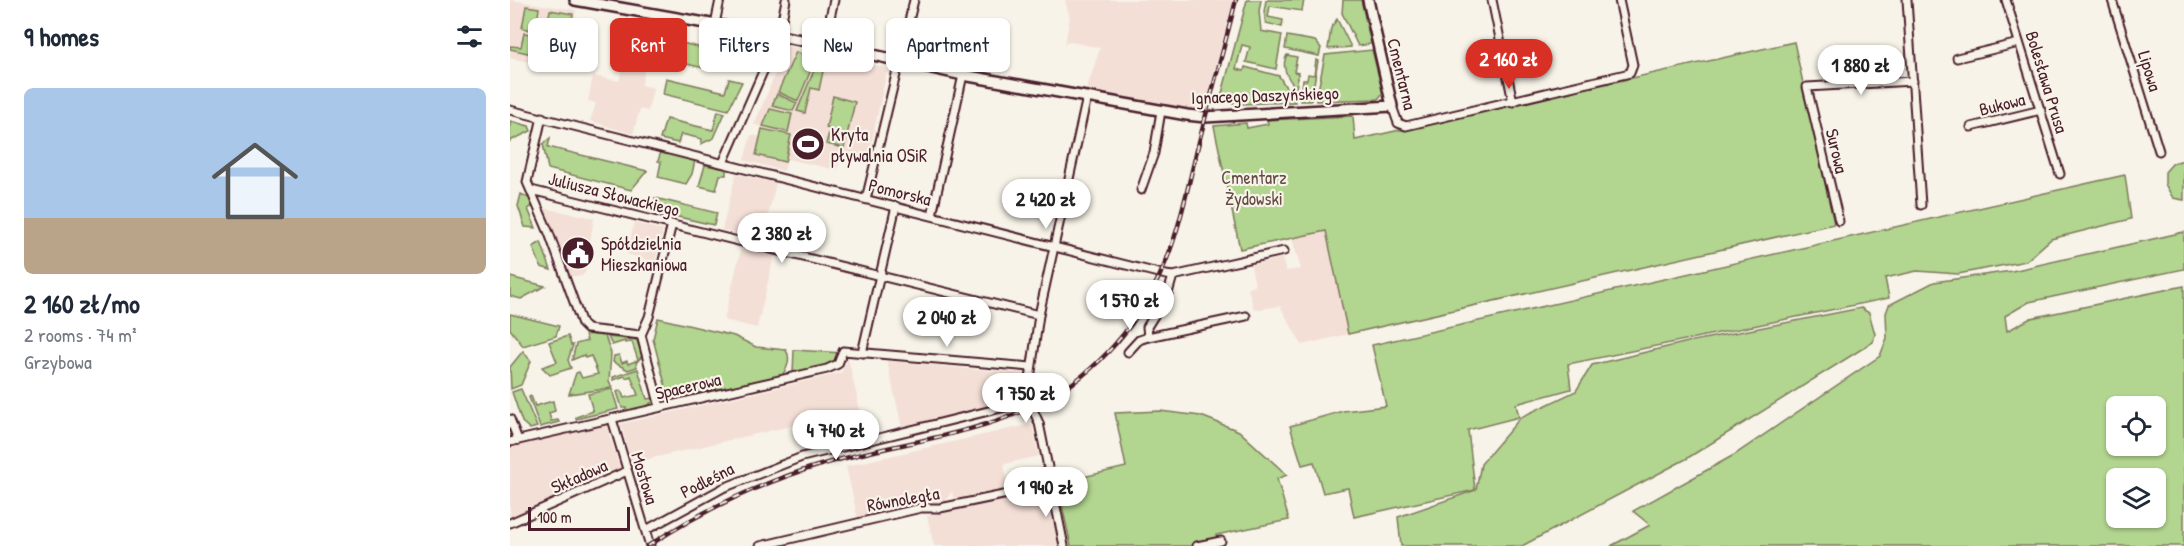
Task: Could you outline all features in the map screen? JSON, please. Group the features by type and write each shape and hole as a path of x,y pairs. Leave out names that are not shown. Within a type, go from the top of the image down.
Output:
{"street":[{"name":"Ignacego Daszyńskiego","path":"575,0 699,21"},
{"path":"716,18 720,0"},
{"path":"782,18 786,0"},
{"path":"830,18 834,0"},
{"path":"909,18 914,0"},
{"name":"Cmentarna","path":"1368,0 1392,106 1398,123 1406,126 1626,75 1632,71 1633,65 1619,0"},
{"path":"1492,0 1513,102"},
{"path":"1907,0 1921,205"},
{"name":"Bolesława Prusa","path":"2006,0 2060,174"},
{"name":"Lipowa","path":"2112,0 2159,152"},
{"path":"1957,58 2019,43"},
{"path":"723,163 763,72"},
{"path":"866,199 896,72"},
{"name":"Ignacego Daszyńskiego","path":"948,72 1205,117 1392,106"},
{"path":"932,215 963,75"},
{"name":"Surowa","path":"1839,220 1807,87 1913,81"},
{"path":"1064,546 1039,423 1029,401 1028,393 1039,315 1088,97"},
{"name":"Pomorska","path":"510,110 1173,276 1284,251"},
{"name":"Bukowa","path":"1971,127 2041,110"},
{"path":"1141,190 1154,153 1161,111"},
{"path":"542,117 527,178 584,327 641,335"},
{"name":"Juliusza Słowackiego","path":"531,190 1039,315"},
{"path":"896,206 862,353 1031,367"},
{"path":"660,407 641,335 649,317 672,224"},
{"path":"1148,337 1147,327 1168,293 1173,276"},
{"path":"1128,351 1139,340 1148,337 1246,316"},
{"name":"Spacerowa","path":"514,441 834,367 838,364 843,351 862,353"},
{"name":"Podleśna","path":"646,530 731,484 802,457 1029,401"},
{"path":"510,419 514,441"},
{"name":"Mostowa","path":"612,419 650,546"},
{"name":"Składowa","path":"510,523 627,471"},
{"name":"Równoległa","path":"760,546 921,508 940,508 1052,485"},
{"path":"1197,546 1221,541"}],"shaded area":[{"path":"510,0 576,10 575,18 528,18 528,62 510,58"},
{"path":"1065,0 1233,0 1206,103 1200,101 1196,111 1086,91 1100,48 1067,41 1064,47 1070,18"},
{"path":"790,47 802,49 802,72 874,72 874,65 886,70 867,163 841,157 837,170 787,159 784,171 744,160 751,135 760,137 762,126 754,125 776,72 790,72"},
{"path":"621,72 644,72 642,85 653,88 648,111 640,109 633,134 590,121 596,103 588,101 593,76 619,81"},
{"path":"736,174 776,183 762,240 722,230"},
{"path":"544,208 594,218 585,273 582,276 570,276 565,272"},
{"path":"634,223 663,230 655,262 627,254"},
{"path":"1326,231 1348,334 1302,345 1280,306 1254,310 1248,288 1255,286 1251,265 1282,258 1286,271 1301,269 1292,238"},
{"path":"741,249 774,256 757,328 724,320"},
{"path":"848,358 860,410 631,463 621,424 841,373"},
{"path":"887,361 1024,374 1021,399 902,428"},
{"path":"1032,424 1039,456 1004,464 1009,491 955,504 952,491 945,502 924,504 858,519 846,466"},
{"path":"606,425 620,468 618,472 510,518 510,447"},
{"path":"1046,489 1059,546 934,546 927,516"}],"green space":[{"path":"1247,0 1261,0 1259,11 1261,31 1282,35 1276,69 1246,62 1250,47 1242,45 1236,69 1244,71 1245,67 1279,76 1295,102 1240,104 1220,101"},
{"path":"1266,0 1304,0 1302,11 1270,6 1268,17 1283,20 1282,27 1266,23 1264,12"},
{"path":"1343,0 1361,0 1371,44 1358,46 1342,13"},
{"path":"526,6 539,8 538,18 528,18 528,29 522,28"},
{"path":"550,10 573,14 572,18 548,18"},
{"path":"1337,19 1351,47 1328,49 1331,28"},
{"path":"524,33 528,34 528,53 510,49 510,46 521,47"},
{"path":"1287,36 1315,41 1321,48 1319,56 1285,49"},
{"name":"Cmentarz Żydowski","path":"1794,42 1834,224 1348,334 1326,231 1240,249 1214,126 1246,123 1247,128 1268,124 1267,120 1353,116 1355,140"},
{"path":"687,44 699,47 699,67 687,64"},
{"path":"1372,50 1383,93 1378,99 1316,101 1325,55"},
{"path":"796,52 802,55 802,72 810,72 798,101 778,92 787,72 790,72 790,65"},
{"path":"1287,55 1297,57 1294,72 1299,73 1296,88 1285,68"},
{"path":"1316,60 1318,61 1311,101 1300,101 1303,80 1307,80 1308,74 1314,75"},
{"path":"813,72 823,72 819,90 811,88 805,113 797,111"},
{"path":"666,78 725,92 729,79 742,82 728,110 663,94"},
{"path":"777,94 797,103 793,111 772,106"},
{"path":"833,96 855,102 844,148 826,144 830,129 826,128"},
{"path":"770,109 792,114 788,132 763,126"},
{"path":"718,111 725,113 714,138 701,144 702,139 681,134 678,143 660,139 666,119 713,130"},
{"path":"510,121 529,126 531,131 510,141"},
{"path":"762,129 791,135 785,162 756,155"},
{"path":"550,138 548,147 647,171 631,190 548,169 543,144"},
{"path":"661,151 695,160 692,174 686,184 658,177 661,162 658,161"},
{"path":"2184,160 2184,200 2173,198 2165,184 2165,172 2173,163"},
{"path":"705,165 726,169 726,175 720,175 716,190 699,186"},
{"path":"2125,175 2131,219 2051,239 2026,261 1958,274 1917,271 1885,278 1889,298 1568,364 1571,389 1516,404 1519,417 1468,430 1475,490 1354,517 1348,488 1323,493 1314,462 1302,465 1290,426 1343,411 1386,406 1372,345"},
{"path":"521,194 531,199 533,206 528,209 536,228 525,227 518,206"},
{"path":"655,198 717,213 714,225 661,213 656,206"},
{"path":"2184,232 2184,269 2029,302 2005,316 2007,331 2031,318 2184,286 2184,546 1611,546 1650,525 1633,511 1734,455 1880,356 1887,338 1886,313 1889,305 1934,282 2012,271"},
{"path":"541,242 551,270 541,267 533,247"},
{"path":"510,277 545,286 521,299 510,296"},
{"path":"1861,308 1869,313 1875,334 1873,342 1686,459 1522,546 1401,546 1398,517 1476,490 1481,464 1521,417 1576,391 1592,365 1688,342"},
{"path":"510,314 559,326 556,336 523,346 510,329"},
{"path":"658,318 734,336 756,347 786,350 787,367 781,376 669,399 653,339"},
{"path":"585,334 605,336 611,353 609,381 612,388 569,394 576,373 579,372 582,378 598,374 591,356 585,358 584,355 572,360 576,344 587,341"},
{"path":"568,336 573,345 568,360 571,368 550,375 542,367 557,362 549,342"},
{"path":"608,337 637,340 642,356 636,363 637,367 628,370 613,362 614,356 619,355 622,363 627,361 628,364 638,360 632,342 625,343 625,341 612,345"},
{"path":"794,350 842,353 834,364 793,373"},
{"path":"523,351 531,361 521,385 511,389 510,367"},
{"path":"638,369 647,399 653,398 654,402 627,411 626,408 622,408 617,392 621,390 624,398 638,395 631,376 613,380 613,377"},
{"path":"521,389 537,427 530,429 522,422 512,392"},
{"path":"612,389 618,409 576,419 576,417 593,411 588,394"},
{"path":"531,396 535,406 553,401 555,411 549,413 551,421 558,420 559,422 540,427 529,397"},
{"path":"1160,411 1201,416 1239,431 1287,475 1277,479 1289,520 1216,535 1219,546 1071,546 1057,483 1126,467 1115,413"}],"railway":[{"path":"648,546 733,498 778,479 850,457 957,432 1009,417 1054,395 1092,368 1108,352 1137,315 1160,275 1172,246 1236,0"}],"place":[{"name":"Kryta pływalnia OSiR","path":"808,144"},
{"name":"Spółdzielnia Mieszkaniowa","path":"578,253"}]}
